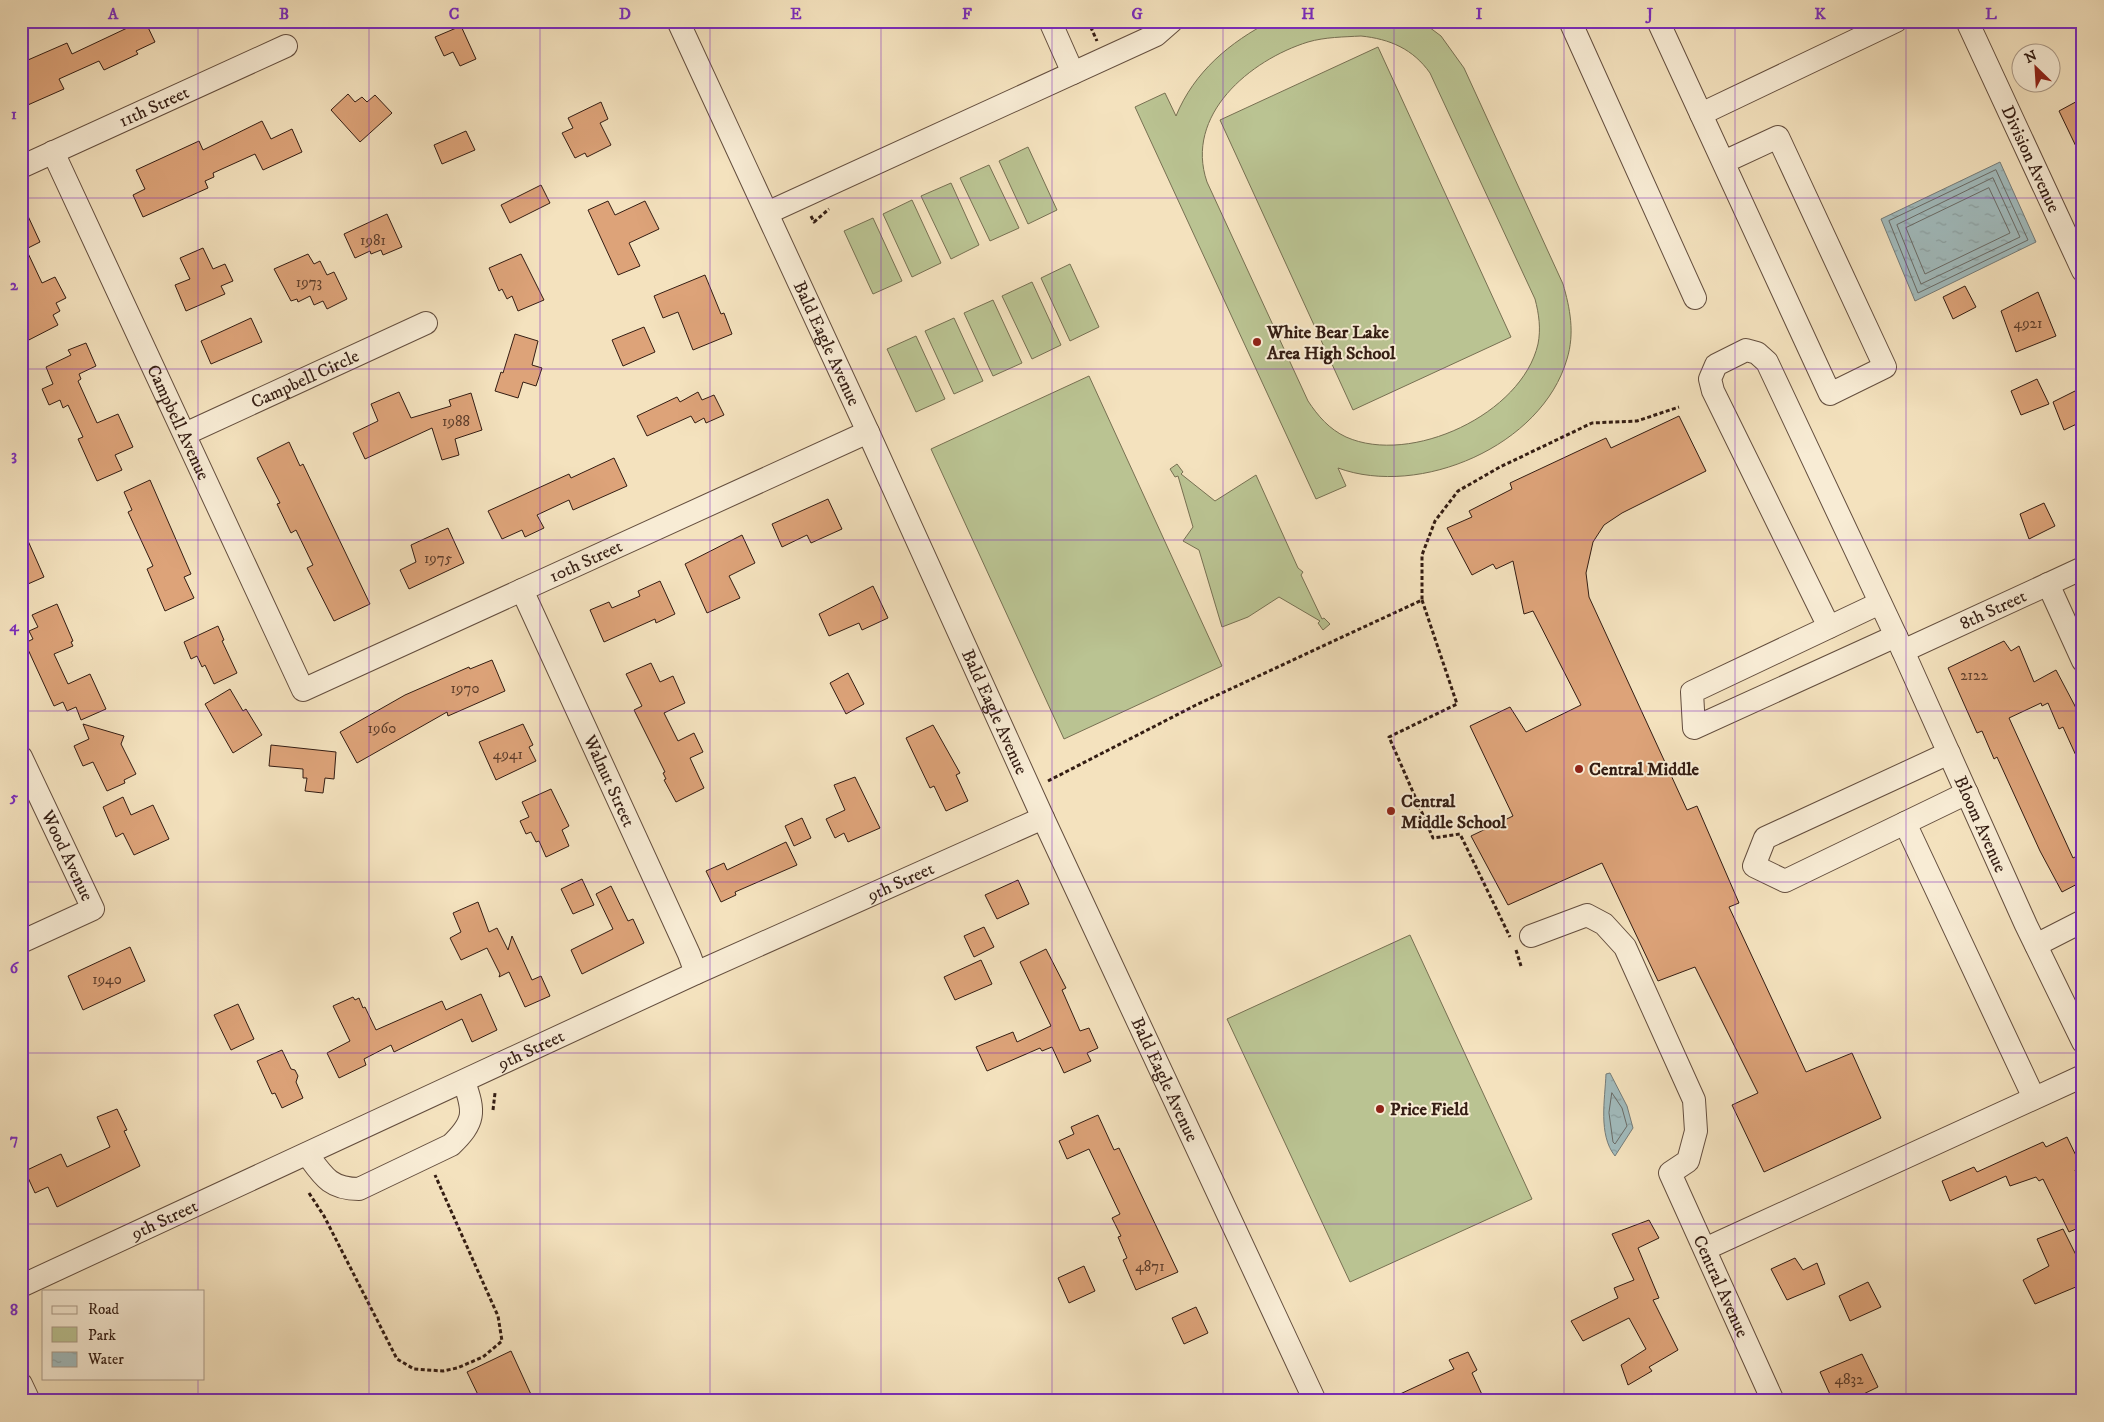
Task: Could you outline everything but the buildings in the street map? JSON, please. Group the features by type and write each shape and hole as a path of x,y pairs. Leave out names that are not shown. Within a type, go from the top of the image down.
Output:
{"street":[{"name":"Bald Eagle Avenue","path":"678,21 1044,818 1315,1401"},
{"path":"1050,21 1073,73"},
{"path":"767,213 1156,35 1172,21"},
{"path":"1570,21 1696,298"},
{"path":"1658,21 1830,394 1885,367 1778,137 1724,162"},
{"path":"1701,114 1896,21"},
{"name":"Division Avenue","path":"1967,21 2083,272"},
{"name":"11th Street","path":"21,167 286,46"},
{"name":"Campbell Avenue","path":"53,152 303,690"},
{"name":"Campbell Circle","path":"185,434 426,323"},
{"name":"Bloom Avenue","path":"1829,627 1713,391 1710,379 1716,364 1746,350 1757,353 1767,362 2083,1042"},
{"name":"10th Street","path":"303,690 868,432"},
{"name":"8th Street","path":"1829,627 1692,692 1694,728 2083,568"},
{"path":"2048,584 2083,661"},
{"name":"Walnut Street","path":"522,590 690,954 696,973"},
{"path":"1829,627 1880,603"},
{"path":"1949,753 1765,838 1754,866 1785,880 1967,793"},
{"name":"Wood Avenue","path":"21,757 93,909 21,942"},
{"name":"9th Street","path":"21,1286 696,973 1044,818"},
{"path":"1905,823 2034,1098"},
{"name":"Central Avenue","path":"1519,940 1587,915 1604,924 1625,947 1694,1100 1696,1131 1688,1161 1670,1173 1773,1401"},
{"path":"2036,944 2083,921"},
{"path":"1705,1249 2083,1076"},
{"path":"307,1154 327,1180 344,1189 359,1188 451,1145 462,1135 469,1122 472,1104 464,1082"},
{"path":"21,1384 29,1401"}],"path":[{"path":"1521,966 1519,940 1460,834 1433,838 1388,737 1457,704 1422,600 1422,555 1436,521 1458,491 1500,468 1592,423 1637,422 1679,407"},
{"path":"1033,791 1054,777 1196,705 1422,600"},
{"path":"493,1114 495,1093"},
{"path":"304,1185 324,1216 398,1359 414,1370 443,1371 457,1368 483,1357 502,1340 498,1316 432,1168"}],"green space":[{"path":"1271,21 1421,21 1441,36 1464,68 1563,284 1569,311 1571,340 1567,359 1553,390 1532,417 1505,440 1474,457 1440,470 1405,476 1370,475 1338,468 1346,486 1316,499 1135,107 1165,93 1176,116 1184,100 1203,72 1228,49","holes":["1361,36 1372,37 1400,47 1416,58 1430,73 1535,299 1539,322 1538,344 1528,369 1510,392 1487,412 1460,428 1431,439 1401,445 1372,444 1346,437 1329,426 1312,407 1207,182 1202,157 1205,134 1214,113 1227,94 1244,77 1265,62 1286,50 1314,40"]},
{"path":"1378,47 1511,337 1353,410 1220,120"},
{"path":"1028,147 1057,210 1028,224 999,161"},
{"path":"989,165 1019,228 990,241 960,178"},
{"path":"951,183 979,245 951,259 921,196"},
{"path":"912,200 941,263 912,277 883,214"},
{"path":"873,218 902,281 873,294 844,231"},
{"path":"1070,264 1099,327 1070,341 1041,278"},
{"path":"1032,282 1061,345 1032,359 1002,296"},
{"path":"993,300 1022,363 993,376 964,313"},
{"path":"954,318 983,381 954,394 925,331"},
{"path":"916,336 945,399 916,412 887,349"},
{"path":"1089,376 1222,666 1064,739 931,449"},
{"path":"1177,464 1183,472 1181,474 1215,501 1256,475 1298,568 1303,572 1301,575 1322,619 1324,618 1330,624 1323,630 1318,623 1320,621 1279,597 1248,617 1222,627 1199,550 1183,541 1193,527 1178,476 1175,477 1170,469"},
{"name":"Price Field","path":"1410,935 1532,1199 1350,1282 1227,1019"}],"water":[{"path":"2000,162 2036,242 1915,301 1881,219"},
{"path":"1610,1073 1627,1106 1633,1128 1615,1156 1606,1138 1604,1127 1606,1074"}],"place":[{"name":"White Bear Lake Area High School","path":"1257,342"},
{"name":"Central Middle","path":"1579,769"},
{"name":"Central Middle School","path":"1391,811"},
{"name":"Price Field","path":"1380,1109"}]}
